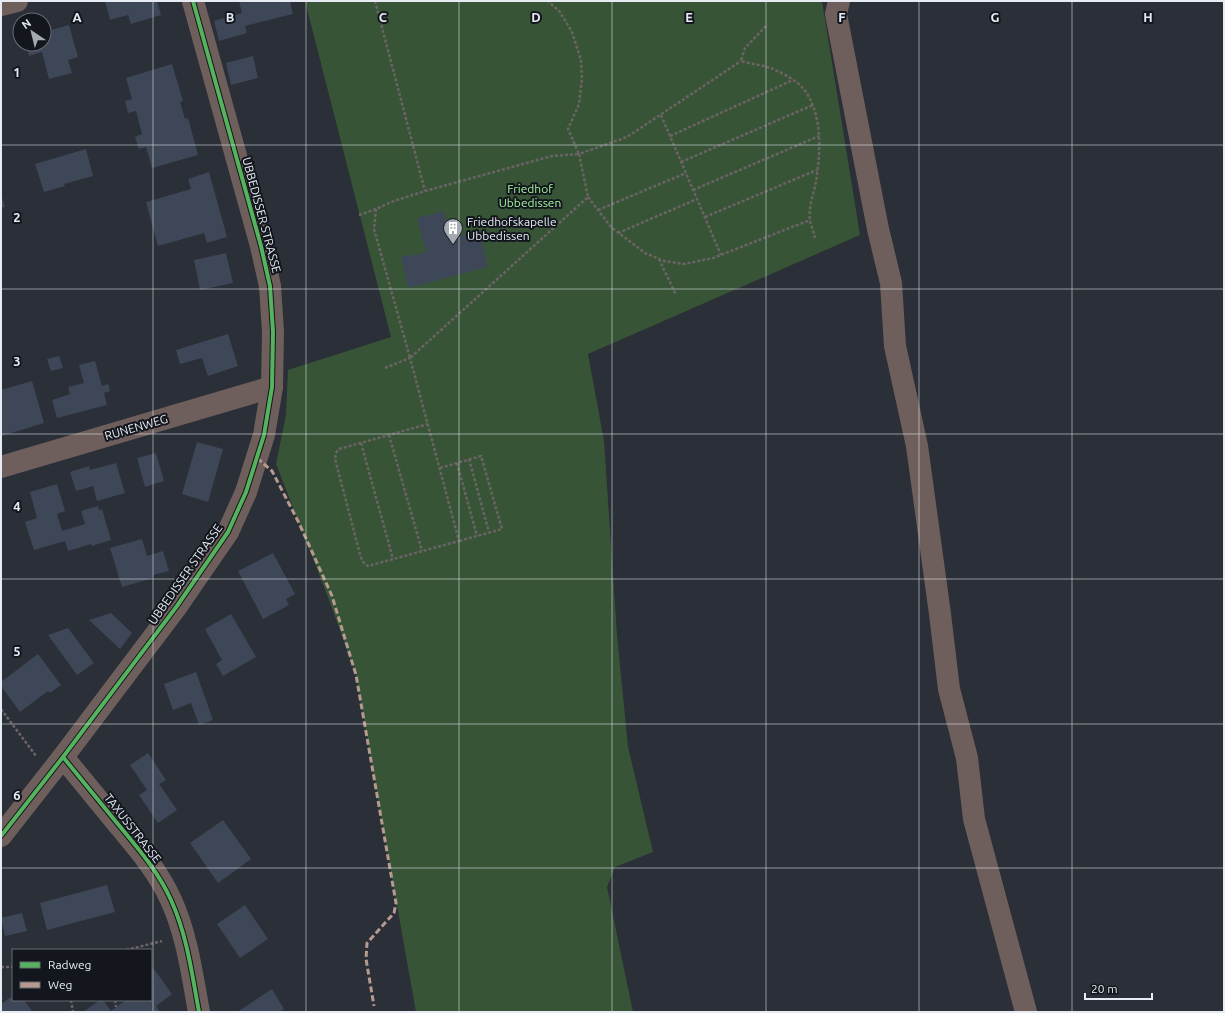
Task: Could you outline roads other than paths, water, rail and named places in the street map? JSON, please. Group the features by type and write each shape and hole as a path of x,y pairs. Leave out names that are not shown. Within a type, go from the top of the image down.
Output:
{"street":[{"path":"1,5 17,1"},
{"name":"UBBEDISSER STRASSE","path":"1,836 50,774 177,606 228,532 248,488 264,435 272,387 273,332 268,244 193,1"},
{"path":"839,1 836,14 878,229 891,283 895,346 917,446 949,689 967,758 974,819 1026,1012"},
{"name":"RUNENWEG","path":"1,467 272,387"},
{"name":"TAXUSSTRASSE","path":"63,757 138,848 154,871 170,899 184,936 199,1012"}],"place":[{"name":"Friedhofskapelle Ubbedissen","path":"453,245"}],"park label":[{"name":"Friedhof Ubbedissen","path":"530,195"}]}
